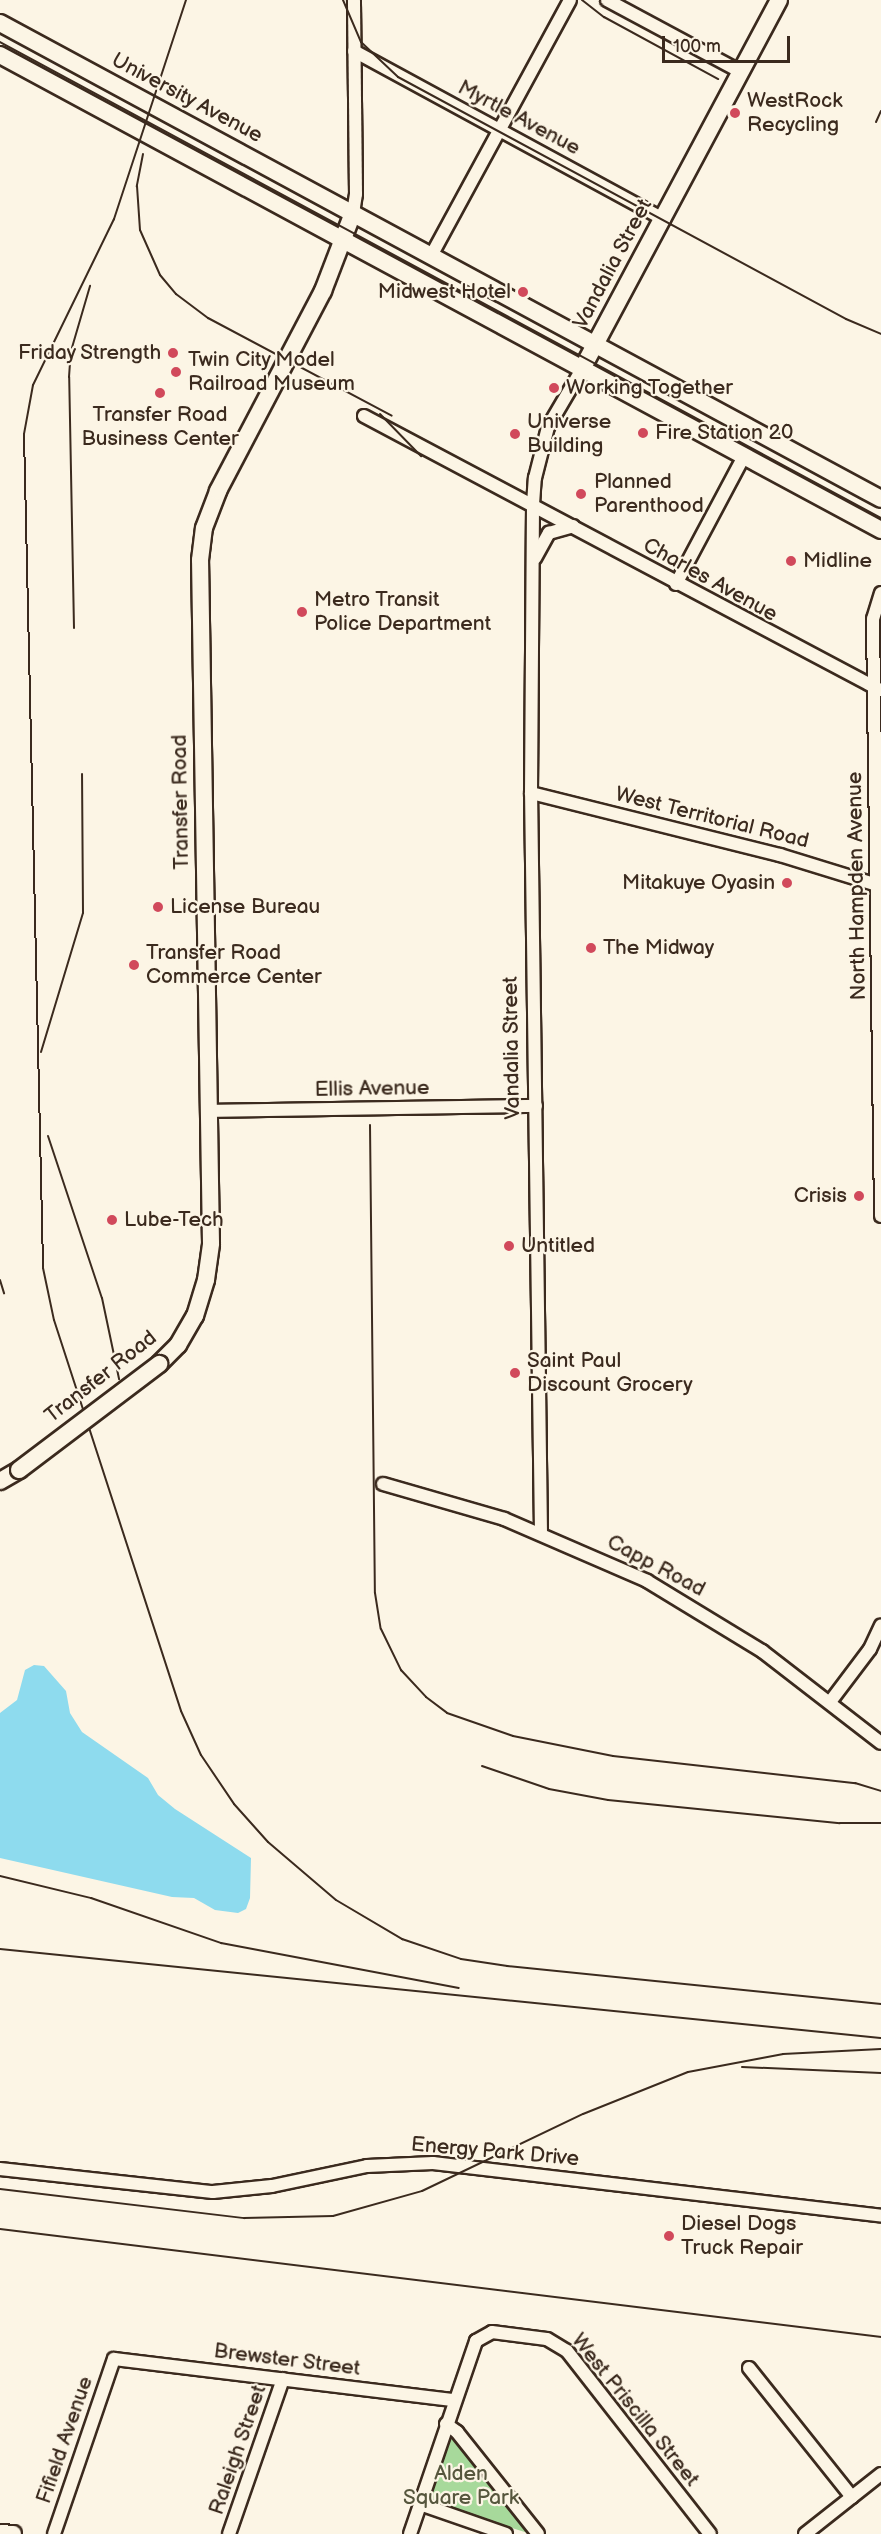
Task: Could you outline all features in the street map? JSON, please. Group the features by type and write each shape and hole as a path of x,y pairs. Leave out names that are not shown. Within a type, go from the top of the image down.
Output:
{"main road":[{"name":"Vandalia Street","path":"582,369 779,0"},
{"name":"University Avenue","path":"0,23 881,499"},
{"path":"0,55 881,530"},
{"name":"Transfer Road","path":"0,1481 19,1470 159,1364 186,1332 206,1280 211,1243 200,570 204,528 218,491 302,334 353,213"},
{"path":"0,2533 13,2534"}],"street":[{"path":"353,213 356,194 354,0"},
{"path":"431,256 570,0"},
{"path":"607,0 741,72"},
{"name":"Myrtle Avenue","path":"354,51 664,219"},
{"name":"Vandalia Street","path":"541,1533 531,793 533,504 535,478 548,427 582,369"},
{"name":"Charles Avenue","path":"364,416 533,504 676,584 878,689"},
{"path":"676,584 744,456"},
{"name":"Vandalia Street","path":"533,562 549,533 573,526"},
{"name":"North Hampden Avenue","path":"881,592 873,619 878,689 881,1216"},
{"name":"West Territorial Road","path":"531,793 780,855 879,886"},
{"name":"Ellis Avenue","path":"209,1111 536,1106"},
{"name":"Capp Road","path":"382,1484 541,1533 618,1567 690,1605 762,1651 881,1743"},
{"path":"830,1702 870,1649 881,1625"},
{"name":"Energy Park Drive","path":"0,2169 213,2192 272,2186 367,2166 434,2163 881,2216"},
{"name":"West Priscilla Street","path":"455,2400 479,2336 492,2332 547,2339 567,2351 710,2534"},
{"name":"Brewster Street","path":"114,2359 455,2400"},
{"name":"Fifield Avenue","path":"54,2534 114,2359"},
{"path":"749,2368 852,2497"},
{"name":"Raleigh Street","path":"229,2534 283,2379"},
{"path":"410,2534 455,2400"},
{"path":"446,2424 457,2432 538,2534"},
{"path":"805,2534 881,2474"},
{"path":"420,2504 506,2534"}],"green space":[{"name":"Alden Square Park","path":"450,2436 454,2436 531,2534 431,2503 428,2496"}],"water":[{"path":"34,1665 44,1666 66,1691 70,1713 82,1732 148,1778 158,1795 175,1809 251,1858 250,1898 246,1909 238,1913 215,1910 194,1898 172,1897 0,1858 0,1713 17,1700 25,1670"}],"tram line":[{"path":"0,42 881,518"}],"railway":[{"path":"186,0 114,219 33,385 24,434 43,1268 54,1320 181,1711 201,1755 234,1804 268,1842 336,1900 402,1939 461,1959 507,1966 881,2004"},
{"path":"343,0 361,42 398,77 846,319 881,334"},
{"path":"582,0 604,17 718,79"},
{"path":"876,122 881,111"},
{"path":"143,154 137,186 140,230 160,275 176,294 208,318 392,416"},
{"path":"74,628 69,377 71,351 90,286"},
{"path":"380,414 421,456"},
{"path":"41,1052 83,913 82,774"},
{"path":"370,1125 375,1593 381,1629 401,1670 426,1697 447,1713 513,1736 613,1756 855,1783 881,1791"},
{"path":"48,1136 102,1298 119,1379"},
{"path":"0,1280 4,1293"},
{"path":"482,1766 549,1789 608,1800 840,1823 881,1823"},
{"path":"0,1876 91,1898 221,1943 459,1988"},
{"path":"0,1949 881,2038"},
{"path":"0,2189 244,2218 333,2216 422,2191 583,2114 688,2072 783,2054 881,2049"},
{"path":"742,2067 881,2073"},
{"path":"0,2229 881,2337"}],"place":[{"name":"WestRock Recycling","path":"735,113"},
{"name":"Midwest Hotel","path":"523,292"},
{"name":"Friday Strength","path":"173,353"},
{"name":"Twin City Model Railroad Museum","path":"176,372"},
{"name":"Working Together","path":"554,388"},
{"name":"Transfer Road Business Center","path":"160,393"},
{"name":"Fire Station 20","path":"643,433"},
{"name":"Universe Building","path":"515,434"},
{"name":"Planned Parenthood","path":"581,494"},
{"name":"Midline","path":"791,561"},
{"name":"Metro Transit Police Department","path":"302,612"},
{"name":"Mitakuye Oyasin","path":"787,883"},
{"name":"License Bureau","path":"158,907"},
{"name":"The Midway","path":"591,948"},
{"name":"Transfer Road Commerce Center","path":"134,965"},
{"name":"Crisis","path":"859,1196"},
{"name":"Lube-Tech","path":"112,1220"},
{"name":"Untitled","path":"509,1246"},
{"name":"Saint Paul Discount Grocery","path":"515,1373"},
{"name":"Diesel Dogs Truck Repair","path":"669,2236"}]}
